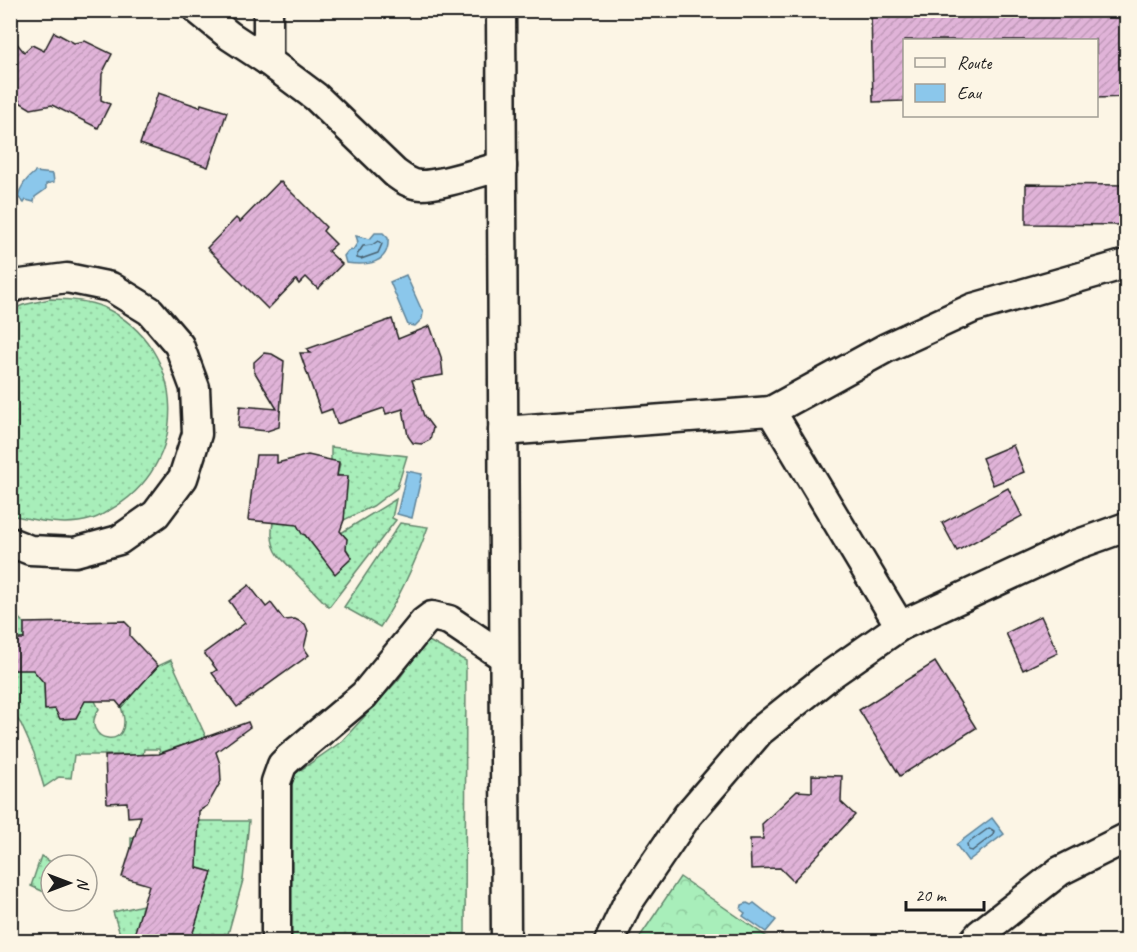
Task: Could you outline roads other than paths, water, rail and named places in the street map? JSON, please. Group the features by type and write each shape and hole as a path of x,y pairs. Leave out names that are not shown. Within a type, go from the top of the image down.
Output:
{"street":[{"path":"198,10 230,36 316,97 395,173 409,182 421,185 436,183 502,166"},
{"path":"268,10 268,61"},
{"path":"501,10 506,942"},
{"path":"503,431 771,411 886,348 973,308 1126,264"},
{"path":"14,284 67,278 111,287 150,310 179,345 195,388 197,434 183,478 156,514 119,540 75,552 17,552"},
{"path":"771,411 900,626"},
{"path":"609,942 627,904 687,816 760,731 830,675 900,626 1073,546 1126,527"},
{"path":"273,937 276,782 282,765 364,695 424,622 432,616 449,620 504,657"},
{"path":"973,942 1060,871 1126,838"}],"water":[{"path":"35,172 53,174 54,182 46,184 46,189 35,197 34,202 26,200 24,203 18,197 19,193 24,183"},
{"path":"375,233 383,233 388,238 388,247 381,258 362,264 346,263 344,256 348,251 353,250 358,242 356,236 370,239"},
{"path":"406,275 423,313 422,319 415,326 408,325 390,282"},
{"path":"407,471 422,474 412,518 397,514"},
{"path":"992,818 1004,834 968,861 956,845"},
{"path":"747,903 751,905 754,903 776,920 766,932 743,916 745,913 741,910 742,905"}]}
